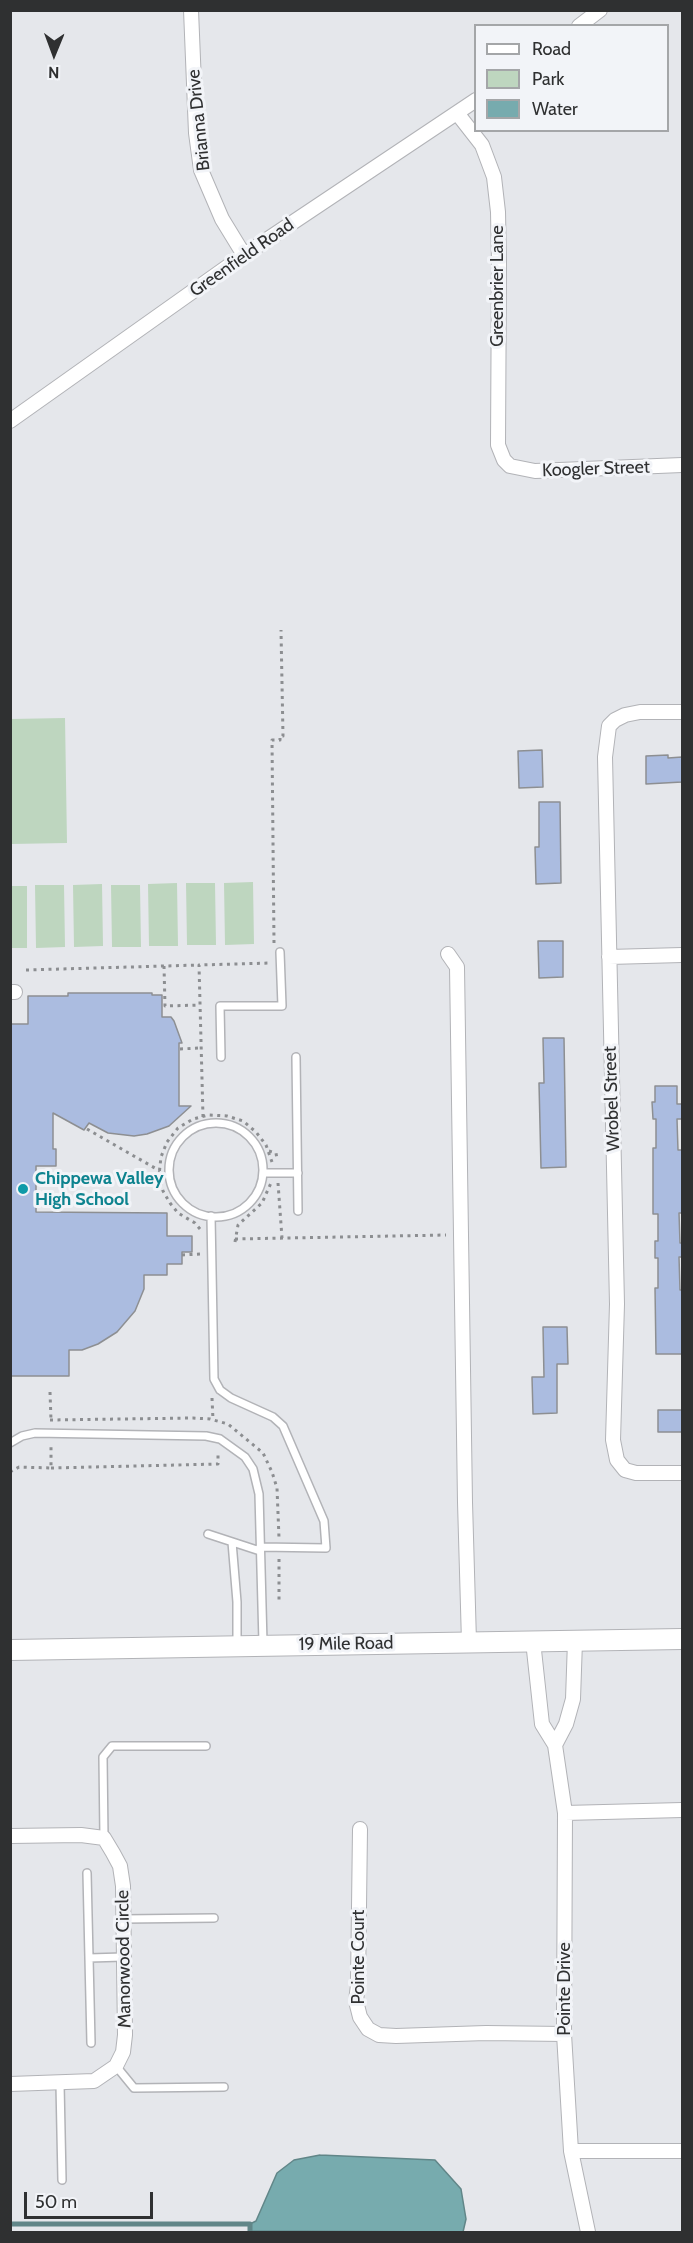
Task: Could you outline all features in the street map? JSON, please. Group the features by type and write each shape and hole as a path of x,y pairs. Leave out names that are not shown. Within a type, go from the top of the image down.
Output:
{"street":[{"name":"Brianna Drive","path":"191,10 196,124 201,170 222,219 244,255"},
{"path":"582,24 600,10"},
{"name":"Greenfield Road","path":"10,421 244,255 474,101"},
{"name":"Greenbrier Lane","path":"457,113 482,145 494,177 498,212 499,262 498,445 504,460 510,466"},
{"name":"Koogler Street","path":"510,466 535,471 682,465"},
{"name":"Wrobel Street","path":"682,712 640,712 615,720 609,726 605,757 617,1304 613,1440 616,1461 625,1470 636,1473 682,1473"},
{"path":"448,954 457,967 469,1642"},
{"path":"609,957 682,955"},
{"name":"19 Mile Road","path":"10,1650 682,1639"},
{"name":"Pointe Drive","path":"533,1641 542,1724 555,1744 565,1813 564,2034 571,2151 588,2232"},
{"path":"555,1744 566,1724 573,1700 575,1641"},
{"path":"565,1813 682,1810"},
{"name":"Pointe Court","path":"360,1829 356,2001 360,2017 368,2029 379,2035 396,2036 486,2033 564,2034"},
{"path":"10,1836 81,1835 104,1838"},
{"name":"Manorwood Circle","path":"104,1838 120,1866 123,1886 125,2035 123,2052 116,2066"},
{"path":"10,2084 94,2081 116,2066"},
{"path":"571,2151 682,2151"}],"lane":[{"path":"221,1057 220,1006 282,1006 277,952"},
{"path":"296,1057 298,1210"},
{"path":"220,1123 234,1126 247,1134 256,1145 262,1158 264,1173 260,1188 246,1205 226,1216 211,1216 197,1213 185,1205 176,1194 170,1180 169,1165 173,1151 192,1129 205,1124 220,1123"},
{"path":"264,1173 298,1173"},
{"path":"208,1534 260,1549 326,1548 324,1521 283,1426 273,1417 231,1398 220,1390 214,1379 211,1216"},
{"path":"10,1443 22,1436 35,1433 206,1436 220,1439 245,1457 253,1469 259,1494 263,1646"},
{"path":"232,1542 237,1602 237,1646"},
{"path":"104,1838 103,1757 112,1746 206,1746"},
{"path":"87,1873 91,2043"},
{"path":"123,1919 214,1918"},
{"path":"89,1958 123,1957"},
{"path":"116,2066 134,2088 224,2087"},
{"path":"60,2084 62,2180"}],"path":[{"path":"277,952 272,740 280,740 280,736 283,736 281,630"},
{"path":"26,970 199,965"},
{"path":"164,966 165,1006 200,1005"},
{"path":"180,1049 200,1048"},
{"path":"202,1235 195,1223 178,1213 170,1203 163,1191 160,1171 161,1157 167,1142 178,1128 193,1119 209,1115"},
{"path":"87,1129 160,1171"},
{"path":"268,1151 276,1153 277,1159"},
{"path":"278,1182 282,1238"},
{"path":"235,1239 450,1235"},
{"path":"50,1392 51,1420"},
{"path":"44,1420 193,1418 210,1419 228,1424 263,1453 277,1488 279,1602"},
{"path":"51,1445 51,1468"},
{"path":"10,1472 19,1467 218,1464 218,1450"}],"green space":[{"path":"65,718 67,843 11,844 11,719"},
{"path":"253,882 254,944 225,945 224,883"},
{"path":"177,883 178,946 149,946 148,884"},
{"path":"186,883 215,883 216,945 187,945"},
{"path":"102,884 103,946 74,947 73,885"},
{"path":"35,885 64,885 65,947 36,948"},
{"path":"111,885 140,885 141,947 112,947"},
{"path":"11,886 27,886 27,948 11,948"}],"water":[{"path":"320,2155 435,2160 461,2189 466,2219 463,2232 249,2231 250,2224 256,2221 277,2173 294,2160"}],"building":[{"path":"542,750 543,787 519,788 518,751"},
{"path":"668,755 668,758 682,757 682,782 646,784 646,756"},
{"path":"539,802 560,802 561,883 536,884 535,847 539,847"},
{"path":"538,941 563,941 563,977 539,978"},
{"name":"Chippewa Valley High School","path":"68,993 162,995 162,1017 171,1017 182,1043 179,1043 179,1106 191,1106 169,1126 134,1136 108,1133 89,1123 84,1130 53,1113 53,1149 56,1149 56,1166 36,1166 36,1212 167,1213 167,1236 192,1236 192,1252 182,1252 182,1264 167,1264 167,1275 144,1275 144,1289 135,1311 117,1332 98,1344 82,1350 69,1350 69,1376 10,1376 10,1024 28,1024 28,996 68,996"},
{"path":"543,1038 564,1038 566,1167 541,1168 539,1083 544,1083"},
{"path":"655,1086 677,1086 677,1104 682,1104 682,1119 677,1119 678,1150 682,1150 682,1213 679,1213 682,1257 679,1257 680,1290 682,1290 682,1354 656,1354 655,1288 658,1288 658,1258 655,1258 655,1241 658,1241 658,1214 653,1214 653,1148 656,1148 656,1119 653,1119 652,1102 655,1102"},
{"path":"543,1327 567,1327 568,1364 557,1364 557,1413 533,1414 532,1377 544,1377"},
{"path":"658,1410 682,1410 682,1432 658,1432"}],"waterway":[{"path":"10,2224 250,2224 250,2232"}],"place":[{"name":"Chippewa Valley High School","path":"23,1189"}]}
